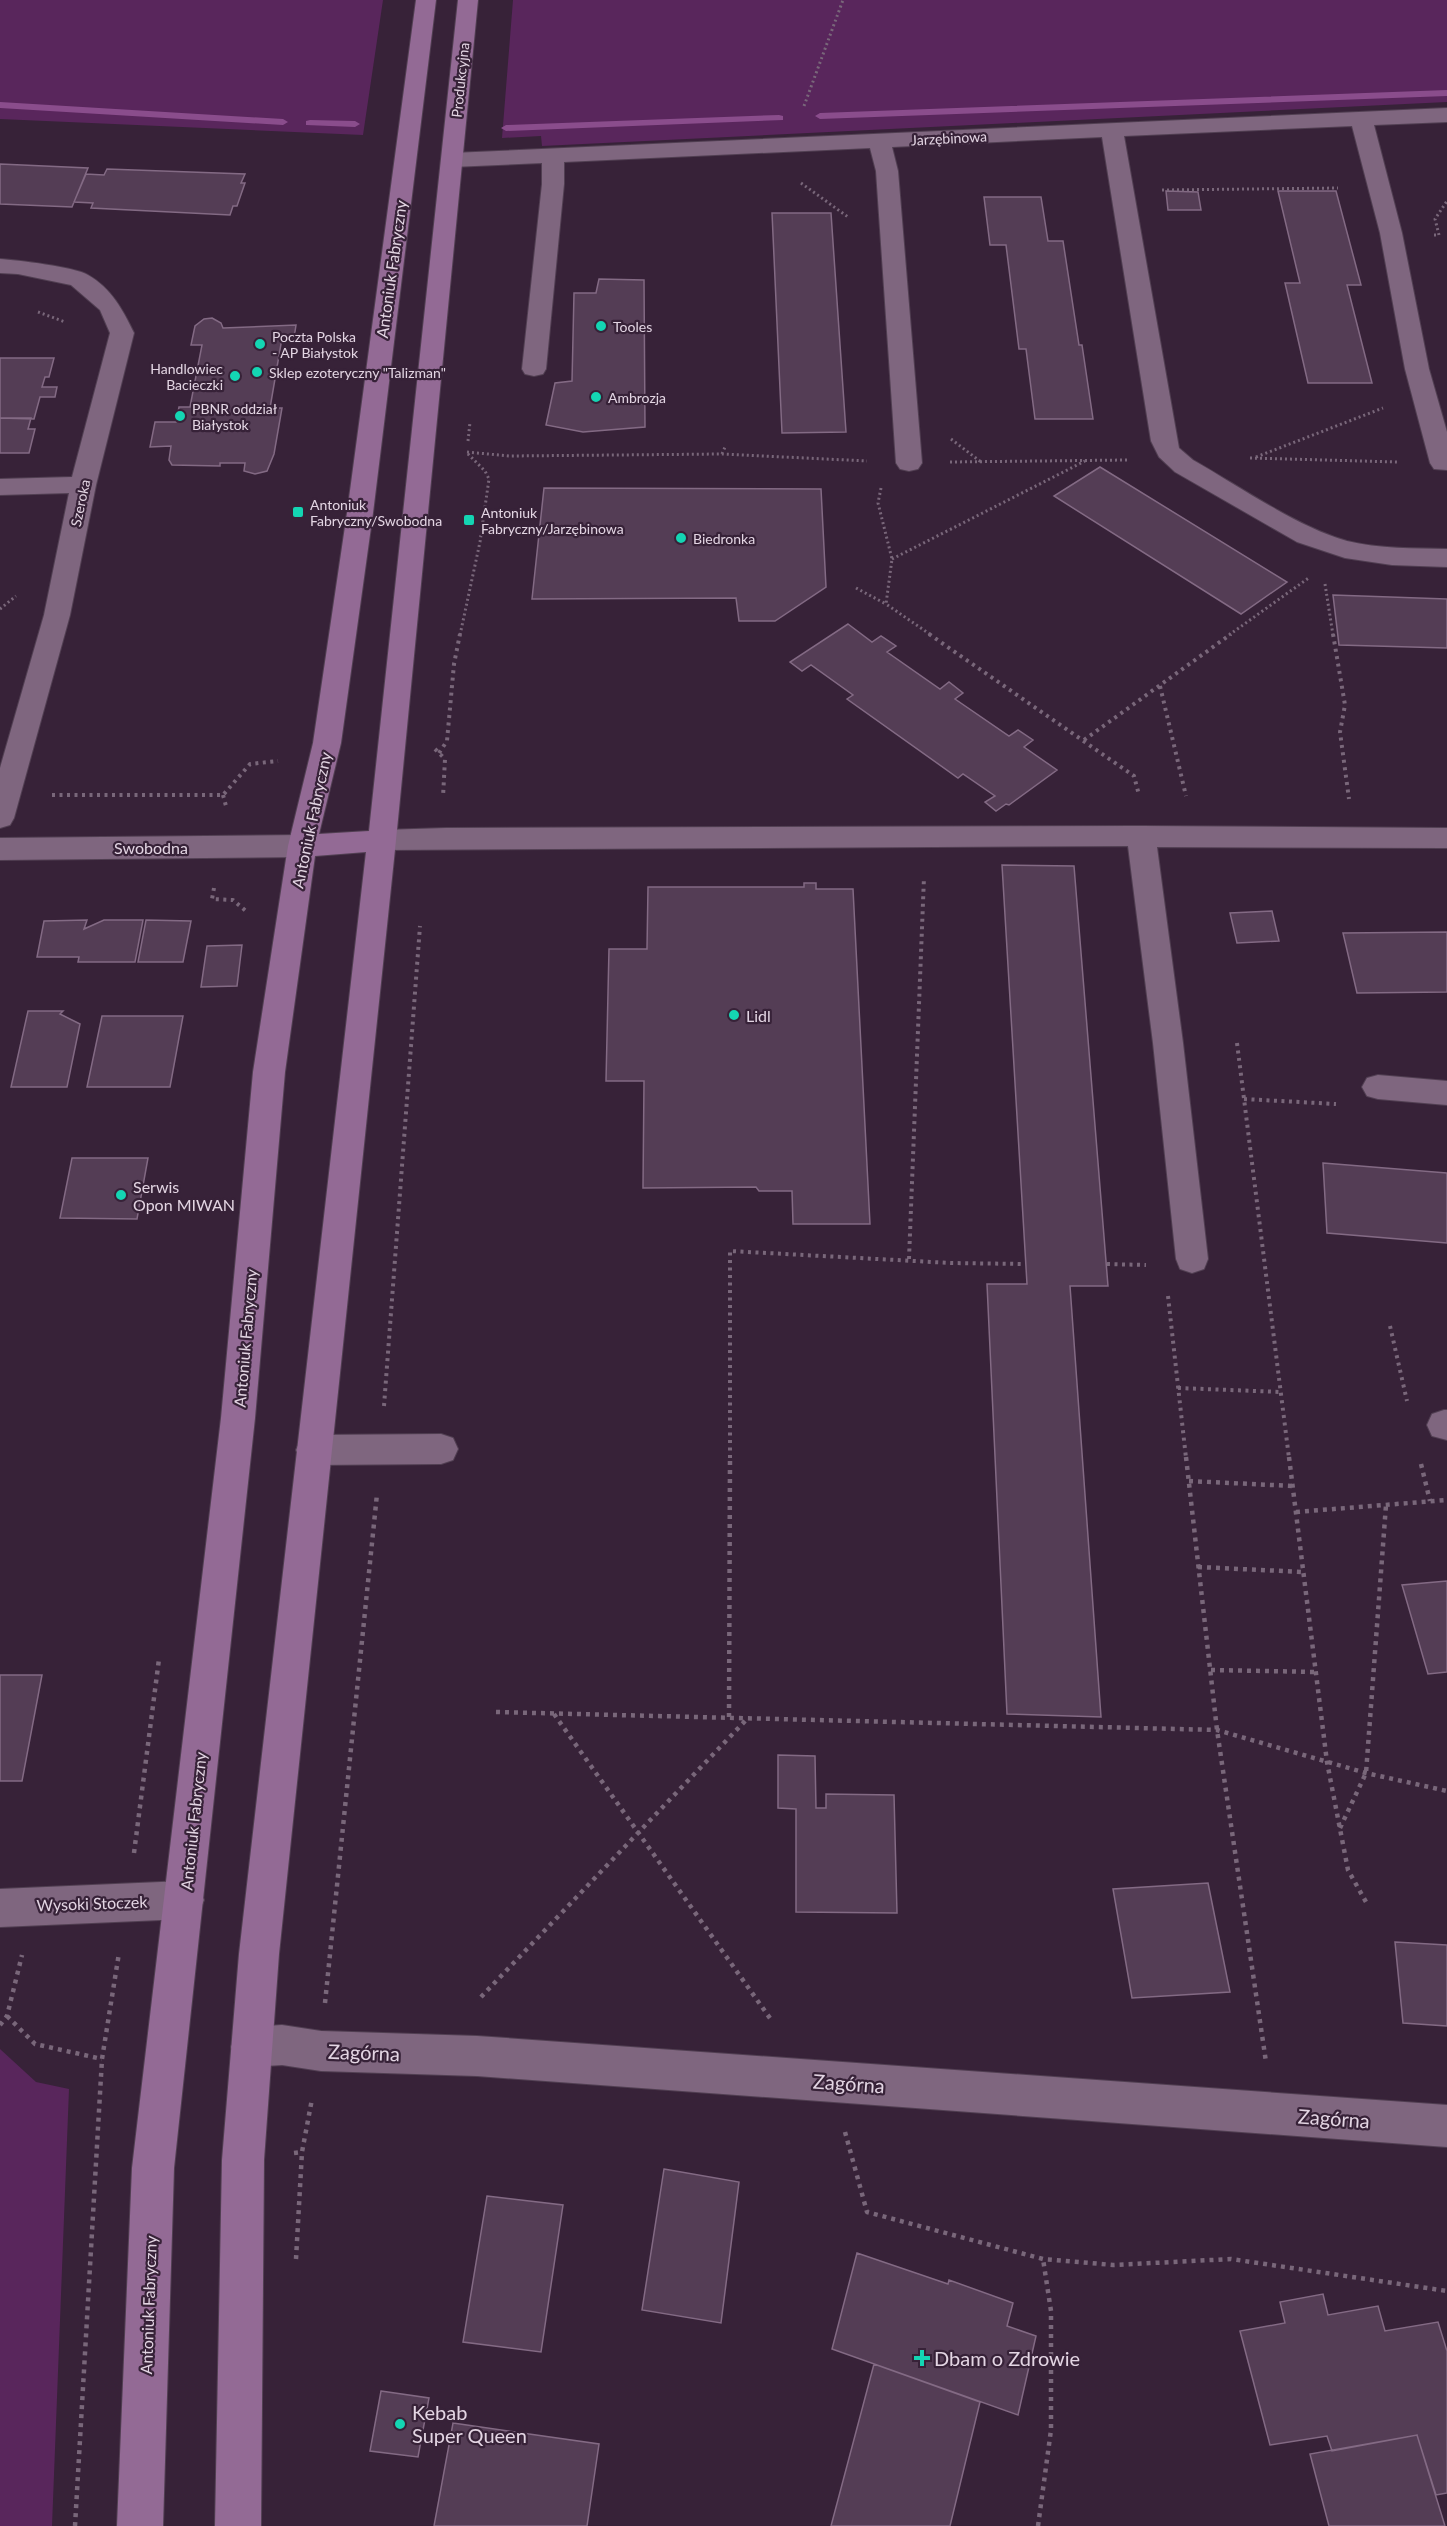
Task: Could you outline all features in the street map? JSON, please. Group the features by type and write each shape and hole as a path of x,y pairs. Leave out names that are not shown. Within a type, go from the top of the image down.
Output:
{"main road":[{"path":"238,2526 243,2160 260,1942 382,840 452,160 407,156 426,0"},
{"name":"Produkcyjna","path":"452,160 468,0"},
{"name":"Antoniuk Fabryczny","path":"140,2526 153,2169 238,1418 269,1072 302,846 327,743 407,156"},
{"path":"302,846 382,840"}],"street":[{"name":"Jarzębinowa","path":"452,160 1447,115"},
{"path":"1361,119 1380,188 1417,369 1443,463"},
{"path":"1112,131 1164,441 1174,459 1292,530 1324,543 1366,553 1447,558"},
{"path":"880,141 888,171 909,463"},
{"path":"534,369 553,183 553,156"},
{"name":"Szeroka","path":"0,266 18,267 79,279 110,307 122,333 83,485 57,615 3,807"},
{"path":"0,487 83,485"},
{"path":"382,840 1146,836 1447,838"},
{"path":"1146,836 1168,1043 1178,1262"},
{"name":"Swobodna","path":"0,849 302,846"},
{"path":"1378,1087 1447,1093"},
{"path":"313,1450 441,1449"},
{"name":"Wysoki Stoczek","path":"17,1907 184,1900"},
{"name":"Zagórna","path":"251,2047 282,2045 321,2051 477,2056 1447,2126"}],"path":[{"path":"797,145 804,108 843,0"},
{"path":"800,182 894,250"},
{"path":"1121,190 1380,188"},
{"path":"36,311 119,342"},
{"path":"1254,458 1367,416 1410,394 1417,369"},
{"path":"723,454 725,447"},
{"path":"466,452 509,456 723,454 909,463 1254,458 1443,463"},
{"path":"892,559 1086,461"},
{"path":"883,462 878,503 892,559 886,604"},
{"path":"1084,740 1313,575"},
{"path":"1325,579 1345,705 1340,732 1354,836"},
{"path":"856,588 886,604 1134,776 1146,836"},
{"path":"1160,686 1195,836"},
{"path":"3,807 223,795 250,764 278,760"},
{"path":"223,795 228,812 212,899 233,900 250,914"},
{"path":"909,1259 925,870"},
{"path":"243,2160 302,2152 321,2051 381,1450 421,916"},
{"path":"1237,1043 1327,1762 1348,1870 1366,1902"},
{"path":"729,1717 730,1251 1025,1264"},
{"path":"1107,1264 1178,1262 1178,1388 1217,1730 1267,2066"},
{"path":"1178,1388 1281,1392"},
{"path":"1189,1481 1292,1486"},
{"path":"1296,1512 1447,1500"},
{"path":"1340,1828 1366,1773 1386,1505"},
{"path":"1198,1567 1303,1572"},
{"path":"75,2526 102,2059 127,1903 159,1656"},
{"path":"1211,1670 1316,1672"},
{"path":"496,1712 1217,1730 1366,1773 1447,1791"},
{"path":"554,1714 772,2021"},
{"path":"481,1997 748,1718"},
{"path":"0,2025 8,2016 17,1907"},
{"path":"8,2016 35,2044 102,2059"},
{"path":"840,2082 842,2119 867,2212 1043,2259 1113,2265 1231,2259 1447,2291"},
{"path":"1038,2526 1051,2430 1051,2311 1043,2259"}],"shaded area":[{"path":"0,0 383,0 363,135 0,119"},
{"path":"513,0 1447,0 1447,102 542,146 541,136 502,138"},
{"path":"0,2049 36,2082 69,2089 52,2526 0,2526"}],"building":[{"path":"0,164 88,168 72,207 0,204"},
{"path":"107,169 245,174 241,183 245,183 237,206 233,206 230,215 91,208 93,203 74,202 86,174 104,175"},
{"path":"1166,191 1198,192 1201,210 1168,210"},
{"path":"1278,191 1336,191 1361,285 1347,285 1372,383 1308,383 1285,283 1300,283"},
{"path":"984,197 1041,197 1048,241 1063,241 1093,419 1035,419 1026,349 1019,349 1006,245 990,245"},
{"path":"772,213 831,213 846,432 782,433"},
{"path":"599,279 644,280 645,427 583,432 546,425 555,383 572,381 574,293 596,293"},
{"name":"Handlowiec Bacieczki","path":"212,318 221,323 223,328 296,325 294,338 282,338 270,408 282,408 274,454 267,471 255,474 244,471 245,463 220,463 220,466 172,465 169,460 171,446 150,447 155,422 176,422 179,407 190,407 202,345 191,345 195,326 204,319"},
{"path":"0,358 54,358 49,377 45,377 42,387 57,387 55,397 40,397 34,419 0,418"},
{"path":"0,418 31,418 28,429 35,429 29,453 0,453"},
{"path":"1100,467 1287,582 1241,614 1054,496"},
{"name":"Biedronka","path":"544,488 821,489 826,587 775,621 739,621 736,598 532,599"},
{"path":"1333,595 1447,599 1447,648 1339,645"},
{"path":"848,624 872,642 881,636 896,646 887,652 940,689 949,682 963,693 955,699 1009,736 1018,730 1033,740 1024,747 1057,770 1009,805 1006,804 996,811 985,802 995,796 963,774 958,778 847,699 853,695 811,665 802,671 790,662"},
{"path":"1002,865 1074,866 1108,1286 1070,1286 1101,1717 1007,1714 987,1284 1027,1284"},
{"name":"Lidl","path":"804,883 816,883 816,889 853,889 870,1224 793,1224 792,1191 759,1191 756,1187 643,1188 644,1081 606,1081 609,949 647,949 648,887 804,887"},
{"path":"1272,911 1279,941 1237,943 1230,913"},
{"path":"87,920 84,929 104,920 143,920 135,962 78,962 79,957 37,957 44,921"},
{"path":"146,920 191,921 183,962 138,962"},
{"path":"1447,932 1447,992 1357,993 1343,933"},
{"path":"242,945 237,986 201,987 207,946"},
{"path":"28,1011 63,1011 60,1014 80,1024 67,1087 11,1087"},
{"path":"102,1016 183,1016 170,1087 87,1087"},
{"path":"72,1158 148,1158 137,1219 60,1218"},
{"path":"1323,1163 1447,1173 1447,1243 1327,1233"},
{"path":"1447,1581 1447,1672 1428,1674 1402,1585"},
{"path":"0,1675 42,1675 22,1781 0,1781"},
{"path":"778,1755 815,1756 816,1808 826,1808 826,1794 894,1795 897,1913 796,1912 796,1809 778,1808"},
{"path":"1208,1883 1230,1992 1132,1998 1113,1889"},
{"path":"1395,1942 1447,1945 1447,2026 1403,2023"},
{"path":"664,2169 739,2182 721,2323 642,2310"},
{"path":"487,2196 563,2205 541,2352 463,2342"},
{"path":"857,2253 948,2284 949,2280 1013,2303 1007,2326 1036,2336 1018,2415 832,2349"},
{"path":"1323,2294 1328,2315 1378,2306 1385,2331 1438,2322 1447,2351 1447,2493 1436,2495 1417,2435 1332,2451 1327,2436 1270,2445 1240,2331 1285,2323 1280,2302"},
{"path":"874,2364 980,2402 950,2526 831,2526"},
{"name":"Kebab Super Queen","path":"381,2391 429,2398 418,2457 370,2451"},
{"path":"453,2423 599,2444 587,2526 434,2526"},
{"path":"1417,2435 1445,2526 1329,2526 1310,2454"}],"waterway":[{"path":"820,116 1447,93"},
{"path":"0,105 283,122"},
{"path":"506,128 779,118"},
{"path":"310,123 355,124"}],"place":[{"name":"Tooles","path":"601,326"},
{"name":"Poczta Polska - AP Białystok","path":"260,344"},
{"name":"Sklep ezoteryczny \"Talizman\"","path":"257,372"},
{"name":"Handlowiec Bacieczki","path":"235,376"},
{"name":"Ambrozja","path":"596,397"},
{"name":"PBNR oddział Białystok","path":"180,416"},
{"name":"Antoniuk Fabryczny/Swobodna","path":"298,512"},
{"name":"Antoniuk Fabryczny/Jarzębinowa","path":"469,520"},
{"name":"Biedronka","path":"681,538"},
{"name":"Lidl","path":"734,1015"},
{"name":"Serwis Opon MIWAN","path":"121,1195"},
{"name":"Dbam o Zdrowie","path":"922,2358"},
{"name":"Kebab Super Queen","path":"400,2424"}]}
